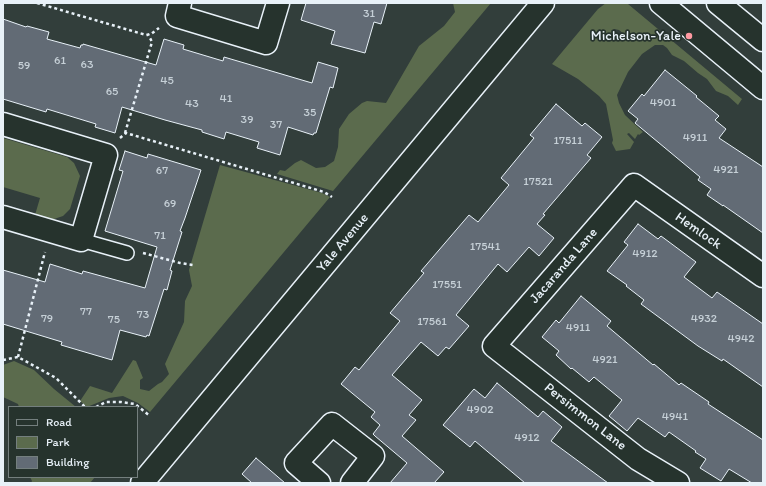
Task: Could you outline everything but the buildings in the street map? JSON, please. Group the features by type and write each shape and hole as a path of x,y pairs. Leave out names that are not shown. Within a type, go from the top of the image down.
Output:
{"street":[{"path":"180,3 177,16 266,43 278,3"},
{"name":"Yale Avenue","path":"142,483 543,3"},
{"path":"661,3 763,88"},
{"path":"718,3 763,40"},
{"path":"3,124 106,155 81,240 3,217"},
{"name":"Hemlock","path":"634,185 763,276"},
{"name":"Jacaranda Lane","path":"494,346 634,185"},
{"name":"Persimmon Lane","path":"494,346 638,459 678,483"},
{"path":"319,483 296,463 332,424 373,456 352,483"}],"lane":[{"path":"81,240 127,253"}],"path":[{"path":"37,3 146,35 151,34 163,26"},
{"path":"115,142 125,134 152,42 148,34"},
{"path":"125,134 126,133 324,192 332,198"},
{"path":"18,357 46,248"},
{"path":"142,253 193,265"},
{"path":"3,360 18,357 56,378 84,406"},
{"path":"98,406 106,402 136,404 150,416"}],"green space":[{"path":"453,3 491,3 333,191 277,174 280,170 285,171 301,160 316,168 325,167 334,161 338,147 339,129 349,114 362,103 367,101 386,103 419,46 444,26 455,12"},
{"path":"606,3 628,4 742,99 738,105 728,96 716,91 707,79 684,61 672,55 663,45 655,45 642,54 628,72 617,95 625,115 643,132 639,135 638,134 635,139 629,133 627,134 634,142 630,149 616,151 612,143 613,140 606,104 599,96 578,79 552,64 598,9","holes":["614,29 619,30 625,35 625,37 611,39 611,34"]},
{"path":"3,138 67,157 74,163 80,176 70,209 63,216 51,220 35,215 40,198 3,187"},
{"path":"220,165 322,193 330,197 150,412 138,403 123,396 109,398 86,406 80,401 90,386 112,393 133,360 136,361 143,378 140,380 140,389 149,391 162,382 169,374 165,364 184,322 185,301 192,286 189,270"},
{"path":"14,361 34,370 75,406 19,406 18,404 3,397 3,365"},
{"path":"30,478 94,478 90,483 31,483"}],"place":[{"name":"Michelson-Yale","path":"689,36"}]}
